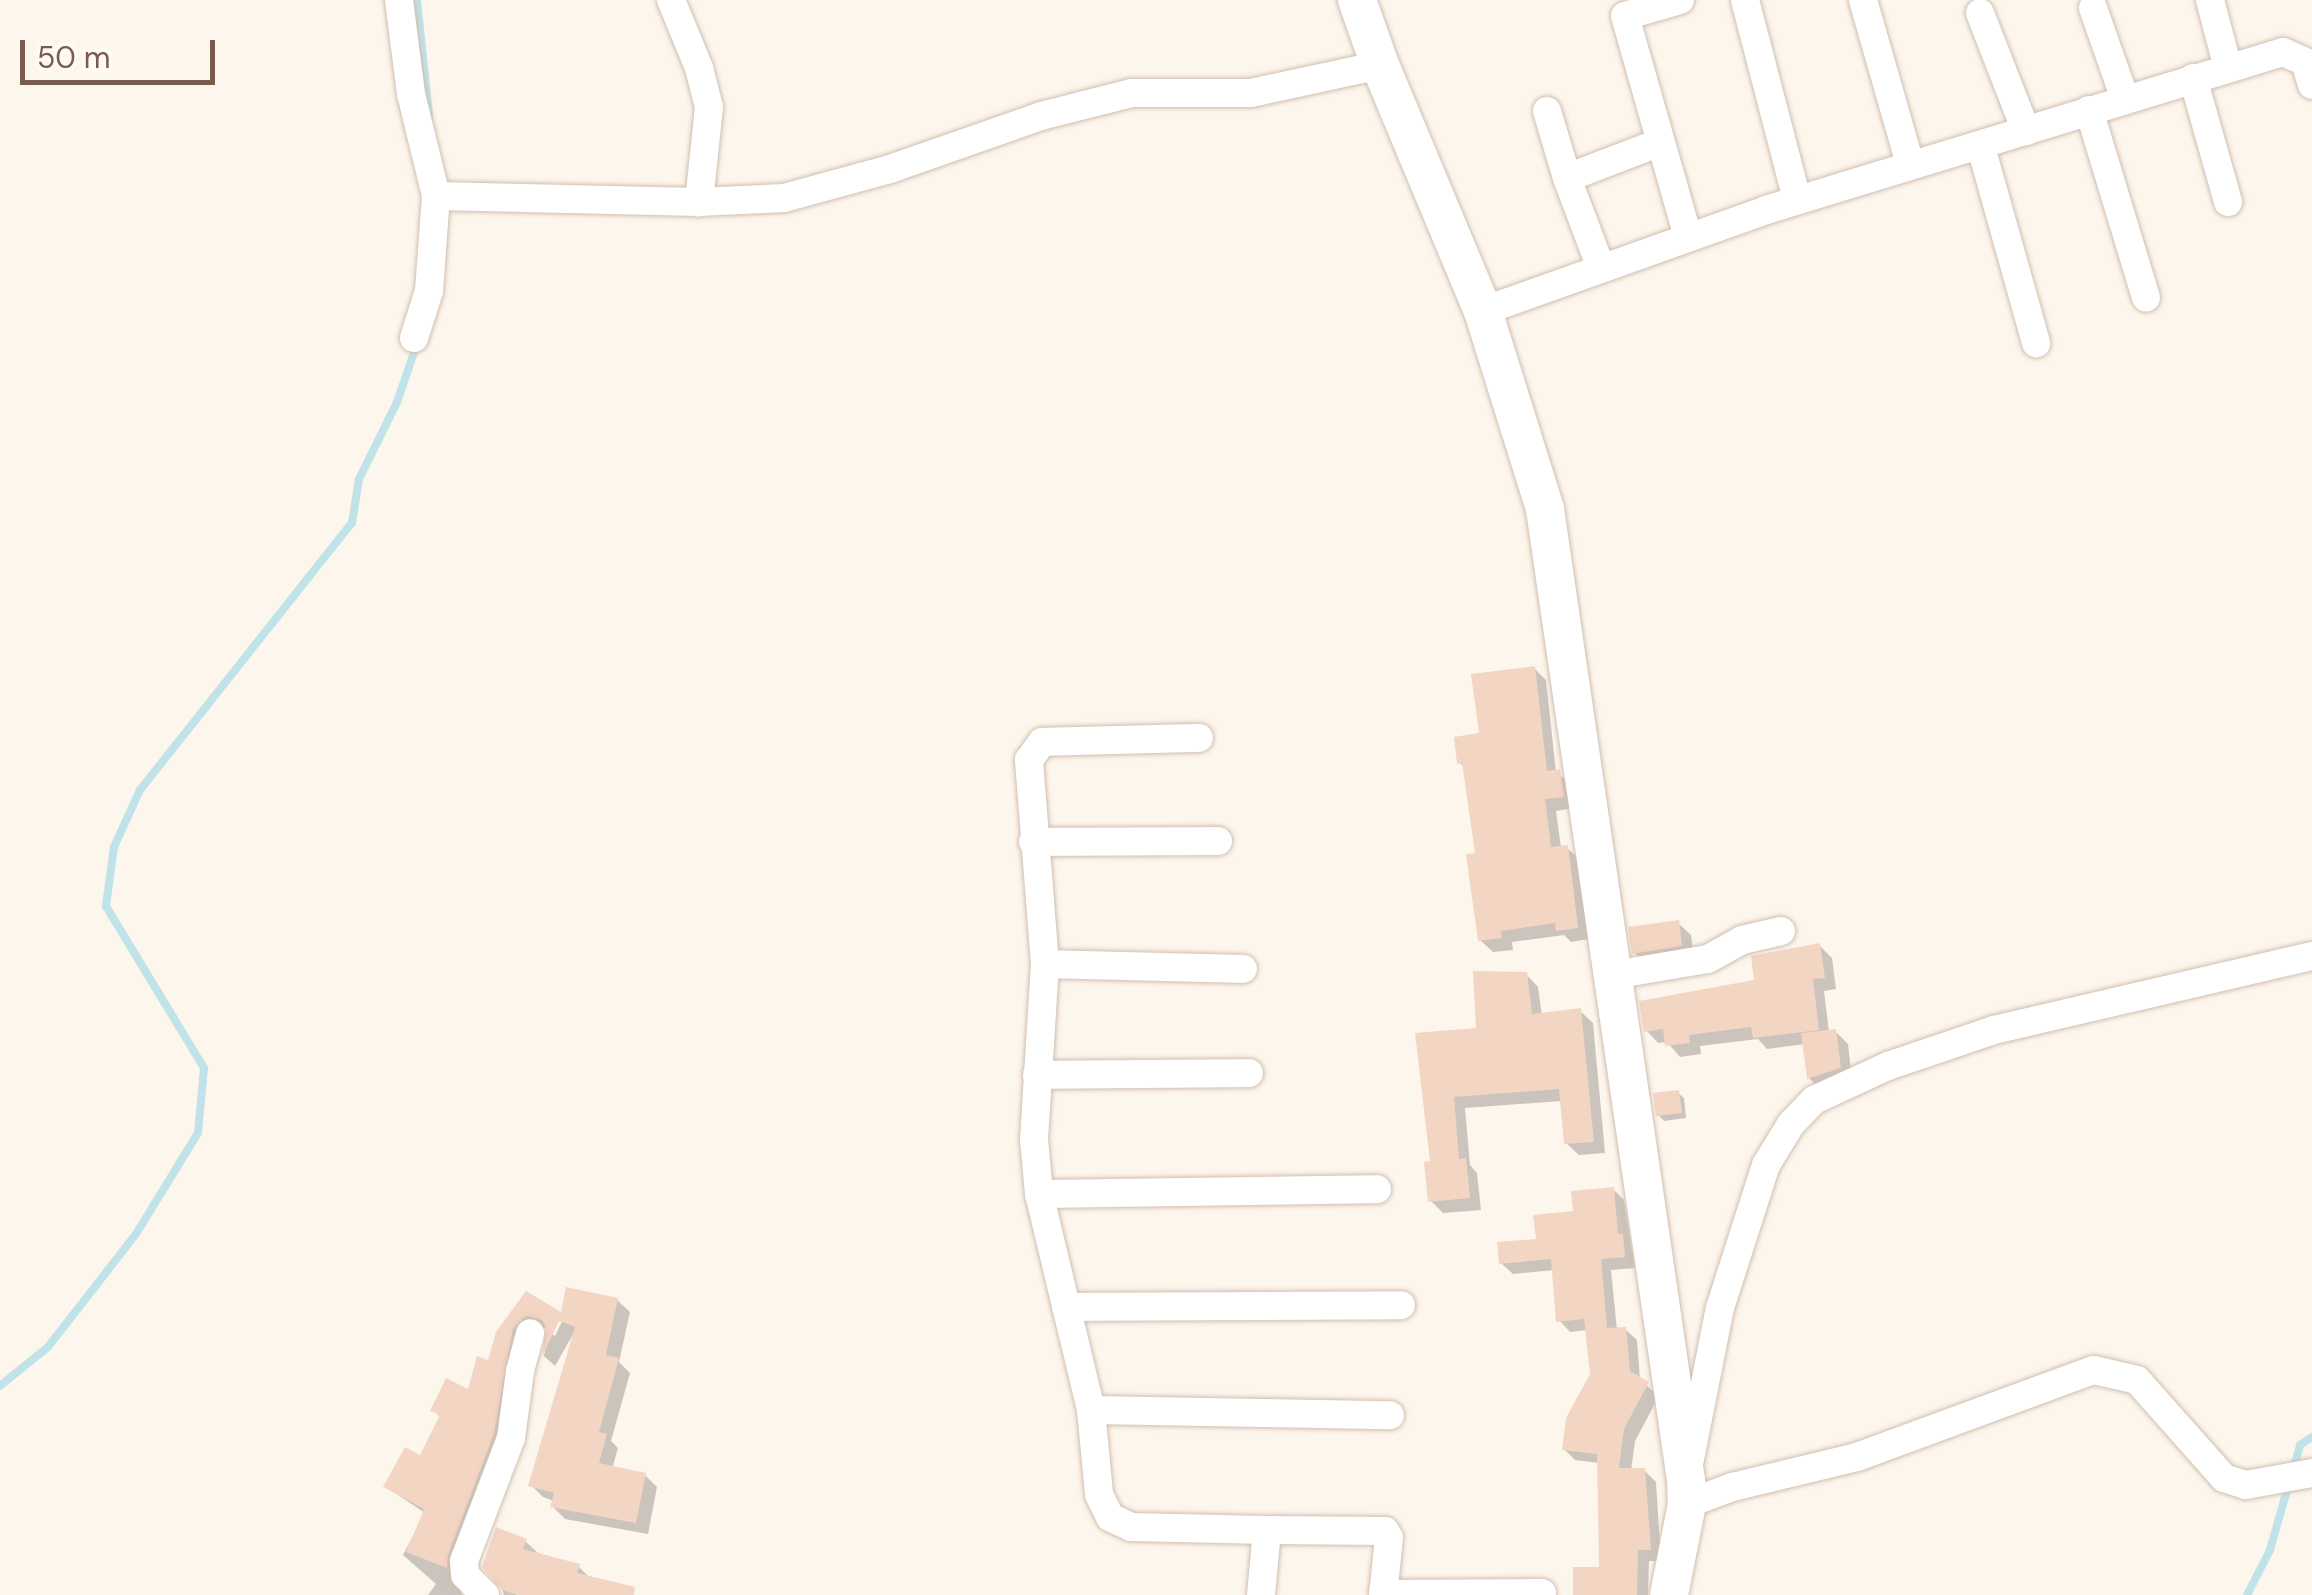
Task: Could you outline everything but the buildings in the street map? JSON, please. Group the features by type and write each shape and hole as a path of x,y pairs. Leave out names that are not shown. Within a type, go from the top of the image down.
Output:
{"street":[{"path":"399,0 411,94 436,196 429,290 414,338"},
{"path":"671,0 699,68 709,107 699,202"},
{"path":"1358,0 1380,66 1483,311 1545,510 1686,1492"},
{"path":"1680,0 1622,8 1688,237"},
{"path":"1745,0 1797,200"},
{"path":"1863,0 1910,164"},
{"path":"2210,0 2228,68"},
{"path":"2094,8 2126,99"},
{"path":"1980,12 2026,131"},
{"path":"1483,311 1797,200 2283,52 2305,62 2312,85"},
{"path":"436,196 699,202 816,193 1041,116 1132,93 1251,92 1380,66"},
{"path":"2192,78 2228,202"},
{"path":"2089,110 2146,298"},
{"path":"1547,111 1601,268"},
{"path":"1568,178 1658,143"},
{"path":"1981,147 2036,343"},
{"path":"1199,738 1042,742 1029,760 1045,964 1034,1140 1039,1194 1092,1410 1099,1494 1110,1518 1120,1525 1384,1531 1389,1538 1383,1594 1542,1593"},
{"path":"1034,842 1218,840"},
{"path":"1614,975 1708,959 1742,940 1781,932"},
{"path":"1669,1595 1720,1308 1766,1164 1790,1124 1814,1100 1888,1066 1994,1030 2091,1004 2312,956"},
{"path":"1045,964 1243,969"},
{"path":"1037,1075 1249,1073"},
{"path":"1039,1194 1376,1189"},
{"path":"1066,1307 1402,1306"},
{"path":"485,1595 465,1574 464,1561 510,1438 520,1370 530,1334"},
{"path":"1686,1492 1732,1487 1857,1457 2094,1370 2137,1380 2224,1478 2246,1484 2312,1472"},
{"path":"1092,1410 1390,1415"},
{"path":"1261,1595 1266,1530"}],"waterway":[{"path":"417,0 429,115"},
{"path":"0,1386 48,1347 136,1234 198,1133 204,1068 106,906 114,847 140,790 352,523 359,479 397,402 417,344"},
{"path":"2293,1470 2300,1445 2312,1437"},
{"path":"2247,1595 2270,1550 2289,1483"}]}
